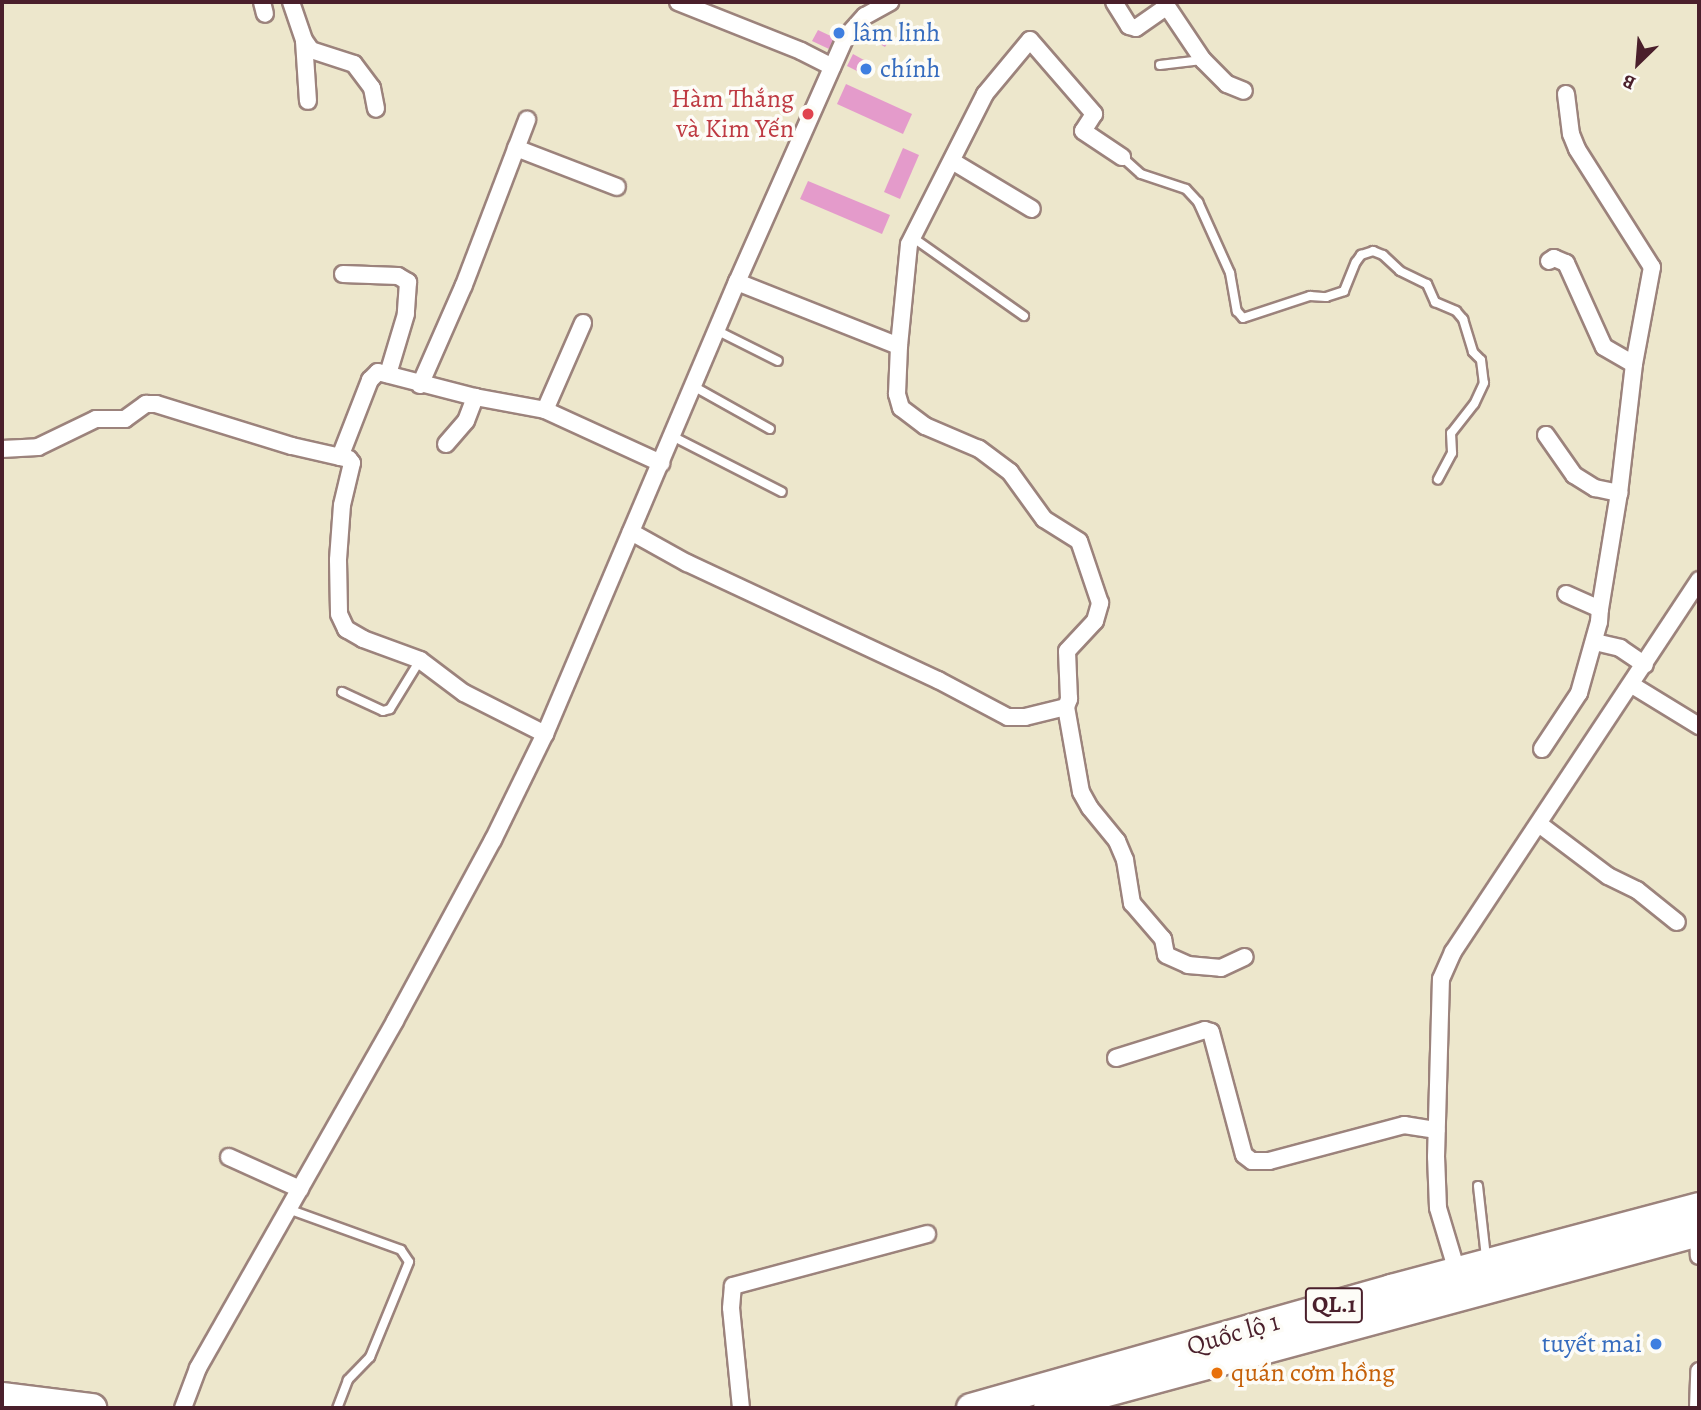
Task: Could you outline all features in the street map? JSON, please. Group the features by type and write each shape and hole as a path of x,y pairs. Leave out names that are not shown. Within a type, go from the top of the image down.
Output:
{"highway":[{"name":"Quốc lộ 1","path":"971,1408 1460,1283 1699,1232"},
{"name":"Quốc lộ 1","path":"1048,1408 1460,1283 1487,1264 1699,1232"},
{"path":"2,1397 93,1408"}],"street":[{"path":"291,2 304,40 308,101"},
{"path":"678,2 801,51 832,67"},
{"path":"183,1408 198,1368 493,840 545,734 716,330 850,31 865,16 890,2"},
{"path":"1114,2 1129,26 1136,28 1166,4 1203,60 1227,83 1244,91"},
{"path":"304,40 311,50 354,64 372,88 376,109"},
{"path":"1122,157 1083,131 1094,114 1030,40 989,87 912,237 899,346 897,394 901,408 925,426 984,452 1010,472 1044,519 1075,538 1081,547 1100,609 1095,621 1066,651 1069,699 1066,707 1081,792 1090,808 1117,841 1125,860 1132,903 1163,939 1166,955 1188,965 1221,968 1245,957"},
{"path":"1542,749 1578,693 1595,642 1619,493 1633,364 1652,267 1577,149 1571,134 1566,94"},
{"path":"420,385 527,120"},
{"path":"516,148 617,187"},
{"path":"951,161 1032,209"},
{"path":"1549,261 1554,258 1566,264 1604,346 1633,364"},
{"path":"343,274 398,276 408,282 406,314 387,374"},
{"path":"737,282 899,346"},
{"path":"545,410 583,323"},
{"path":"340,457 370,380 377,372 420,385 545,410 661,463"},
{"path":"446,444 466,421 475,397"},
{"path":"2,449 38,447 96,419 125,419 146,404 156,404 234,430 340,457 352,463 342,505 338,560 341,622 354,635 420,660 464,693 545,734"},
{"path":"1546,435 1574,475 1595,488 1619,493"},
{"path":"631,532 687,563 938,680 1008,717 1066,707"},
{"path":"1460,1283 1438,1208 1438,997 1441,979 1453,952 1645,666 1699,580"},
{"path":"1566,593 1600,609"},
{"path":"1595,642 1625,652 1645,666"},
{"path":"1632,685 1699,726"},
{"path":"1539,824 1608,876 1637,890 1677,922"},
{"path":"1116,1058 1194,1033 1211,1032 1244,1155 1252,1160 1269,1161 1404,1125 1437,1130"},
{"path":"229,1157 300,1189"},
{"path":"741,1408 731,1308 731,1290 736,1282 844,1258 927,1234"},
{"path":"1698,1408 1699,1371"}],"lane":[{"path":"1160,65 1203,60"},
{"path":"1122,157 1141,174 1186,189 1199,202 1230,273 1237,311 1243,318 1310,296 1326,297 1340,293 1347,287 1361,255 1373,251 1383,255 1399,271 1427,284 1435,302 1456,311 1463,319 1473,352 1481,360 1484,383 1474,404 1451,433 1452,453 1438,479"},
{"path":"912,237 1024,316"},
{"path":"716,330 778,361"},
{"path":"693,386 770,429"},
{"path":"672,436 782,492"},
{"path":"342,692 383,711 390,709 420,660"},
{"path":"1478,1186 1487,1264"},
{"path":"288,1209 401,1250 409,1262 370,1357 348,1380 337,1408"}],"building":[{"path":"881,27 893,34 885,47 873,40"},
{"path":"818,30 835,38 829,49 812,41"},
{"path":"853,54 873,65 867,76 847,66"},
{"path":"846,84 912,114 903,134 837,104"},
{"path":"903,148 919,155 900,199 884,192"},
{"path":"808,181 890,215 882,234 800,199"}],"place":[{"name":"lâm linh","path":"839,33"},
{"name":"chính","path":"866,69"},
{"name":"Hàm Thắng và Kim Yến","path":"808,114"},
{"name":"tuyết mai","path":"1656,1344"},
{"name":"quán cơm hồng","path":"1217,1373"}]}
